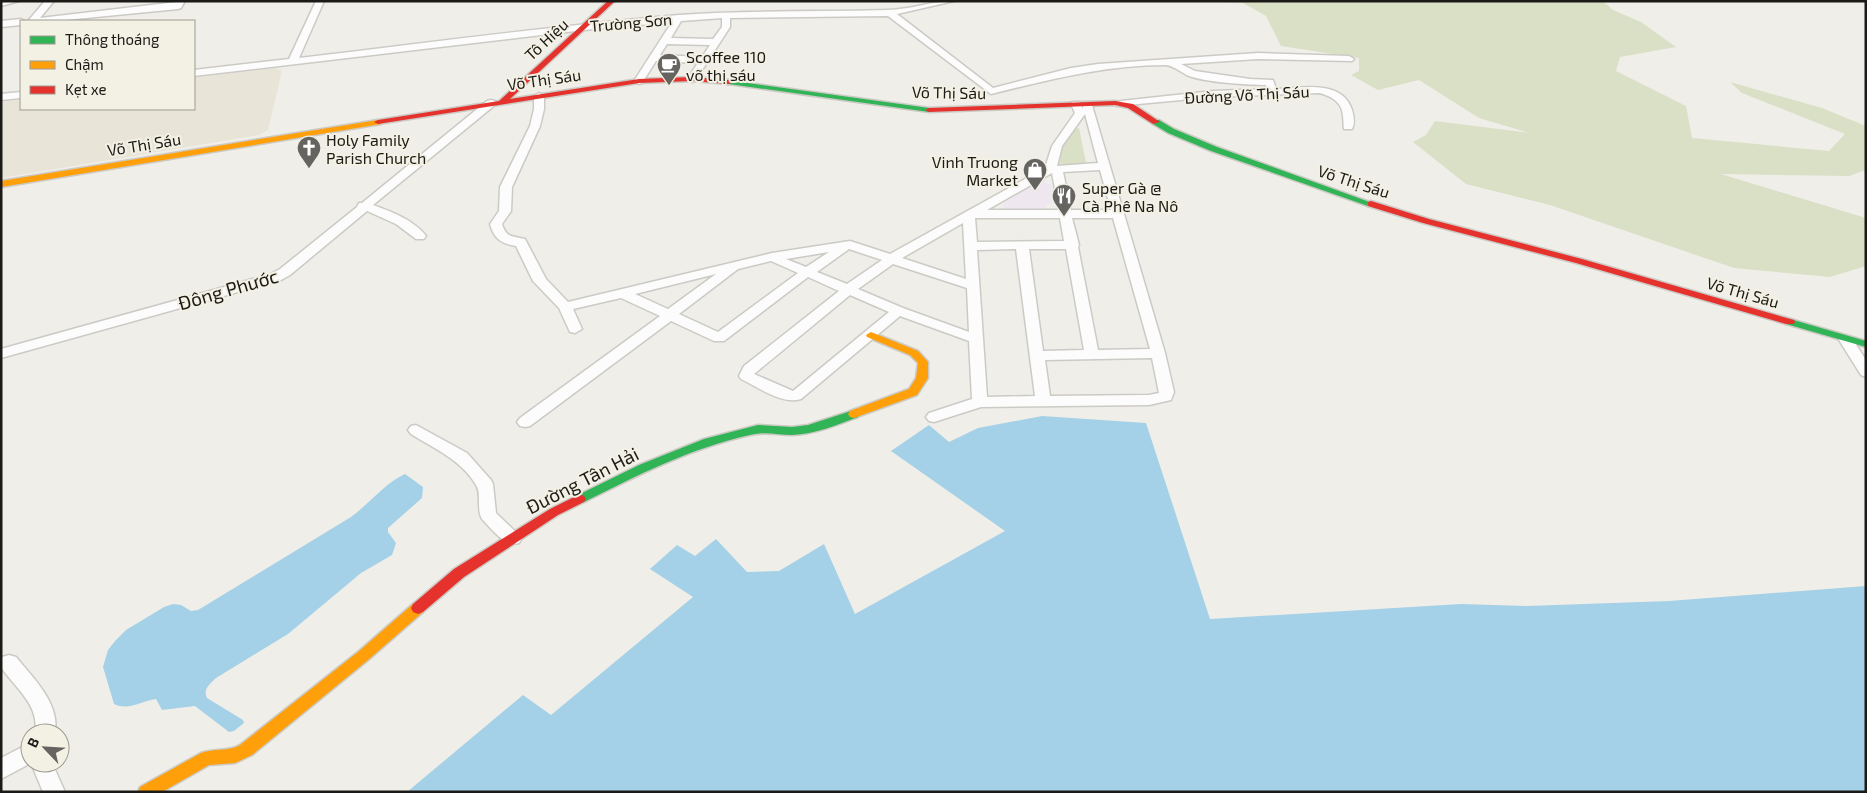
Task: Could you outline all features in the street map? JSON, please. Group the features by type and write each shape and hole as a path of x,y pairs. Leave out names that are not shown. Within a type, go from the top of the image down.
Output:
{"main road":[{"name":"Tô Hiệu","path":"497,102 612,1"},
{"name":"Võ Thị Sáu","path":"1,184 497,102 638,81 692,79 758,85 923,110 1121,104 1136,109 1151,120 1187,138 1301,182 1426,220 1604,268 1846,340 1866,344"},
{"name":"Đường Tân Hải","path":"146,792 207,758 240,754 364,656 459,573 554,512 593,491 712,440 756,429 799,431 820,427 913,392 920,386 923,379 923,362 914,353 871,335"}],"street":[{"path":"1,2 15,1"},
{"path":"33,20 50,1"},
{"path":"89,15 98,1"},
{"path":"130,11 137,1"},
{"path":"293,61 320,1"},
{"name":"Trường Sơn","path":"195,73 584,27 726,15 890,14 950,1"},
{"path":"42,20 180,4"},
{"path":"890,14 991,91 1006,108"},
{"path":"692,79 726,27 726,15"},
{"path":"638,81 679,18"},
{"path":"1,24 20,22"},
{"path":"664,41 716,42"},
{"path":"991,91 1086,69 1258,56 1349,59"},
{"path":"653,58 704,60"},
{"path":"1169,62 1193,74 1250,82 1270,82 1272,92"},
{"path":"1192,96 1189,86 1193,79 1193,74"},
{"name":"Đường Võ Thị Sáu","path":"1121,104 1192,96 1308,90 1330,93 1349,110 1348,127"},
{"path":"1,97 20,95"},
{"path":"539,96 539,109 535,126 506,187 505,211 496,224 500,236 511,242 521,242 540,281 565,307 575,330"},
{"name":"Đông Phước","path":"1,354 276,277 285,272 363,206 497,102"},
{"path":"934,417 980,402 1160,399 1166,397 1167,392 1158,354 1118,214 1104,166 1082,104"},
{"path":"1082,104 1080,113 1060,141 1054,169 1066,214 1092,355"},
{"path":"898,311 796,396 788,395 746,376 749,369 848,290 891,259 1054,169 1104,166"},
{"path":"363,206 402,221 420,236"},
{"path":"970,214 1118,214"},
{"path":"970,214 980,402"},
{"path":"565,307 772,257 847,245 855,246 973,286"},
{"path":"624,294 670,317 719,338 806,272 847,245"},
{"path":"971,246 1072,245"},
{"path":"1022,246 1043,401"},
{"path":"772,257 898,311 976,339"},
{"path":"525,422 670,317 737,265"},
{"path":"1846,340 1866,372"},
{"path":"1037,356 1158,354"},
{"path":"416,430 461,457 486,488 488,515 513,538"},
{"path":"9,663 43,707 47,723"},
{"path":"1,769 20,759"},
{"path":"45,773 54,792"}],"shaded area":[{"path":"275,68 282,71 268,130 259,135 1,178 1,102 20,100 20,110 195,110 195,78"},
{"name":"Vinh Truong Market","path":"1045,179 1046,183 1051,184 1056,204 1047,204 1045,210 1004,210 1004,199 1010,198 1010,195 1038,180"}],"green space":[{"path":"1206,1 1603,1 1613,10 1641,22 1676,47 1620,57 1616,71 1686,106 1692,138 1829,151 1845,134 1742,93 1730,82 1822,108 1866,126 1866,170 1849,176 1721,174 1866,218 1866,266 1830,277 1734,268 1550,205 1466,184 1413,142 1426,135 1435,121 1529,133 1479,118 1419,80 1378,90 1351,75 1359,71 1359,58 1281,46 1266,16 1243,3"},
{"path":"1079,128 1086,163 1059,164 1061,150 1073,129"}],"water":[{"path":"1042,416 1146,423 1210,619 1461,604 1527,606 1669,601 1866,586 1866,792 407,792 523,695 551,715 693,597 650,569 677,545 695,556 716,539 747,572 779,571 824,544 855,614 1005,531 891,451 929,425 949,442 978,428"},
{"path":"405,474 423,487 422,498 388,528 388,532 396,543 392,555 361,573 288,634 216,678 207,687 207,698 243,720 244,723 234,731 229,732 195,706 162,710 156,699 130,706 114,704 103,667 108,650 126,630 164,607 173,604 181,605 191,611 198,610 351,517 384,488"}],"traffic: fast":[{"path":"729,82 929,110"},
{"path":"1156,122 1171,131 1214,149 1371,204"},
{"path":"1790,322 1866,344"},
{"path":"580,499 664,459 730,435 758,429 792,431 808,429 854,414"}],"traffic: slow":[{"path":"1,184 378,122"},
{"path":"854,414 913,392 922,378 923,362 914,353 871,335"},
{"path":"146,792 207,758 235,756 246,750 363,656 418,608"}],"traffic: jam":[{"path":"503,101 612,1"},
{"path":"378,122 639,81 692,79 729,82"},
{"path":"929,110 1115,103 1130,106 1156,122"},
{"path":"1371,204 1426,221 1579,261 1790,322"},
{"path":"418,608 459,573 554,512 580,499"}],"place":[{"name":"Scoffee 110 võ thị sáu","path":"669,86"},
{"name":"Holy Family Parish Church","path":"309,169"},
{"name":"Vinh Truong Market","path":"1035,191"},
{"name":"Super Gà @ Cà Phê Na Nô","path":"1064,217"}]}
